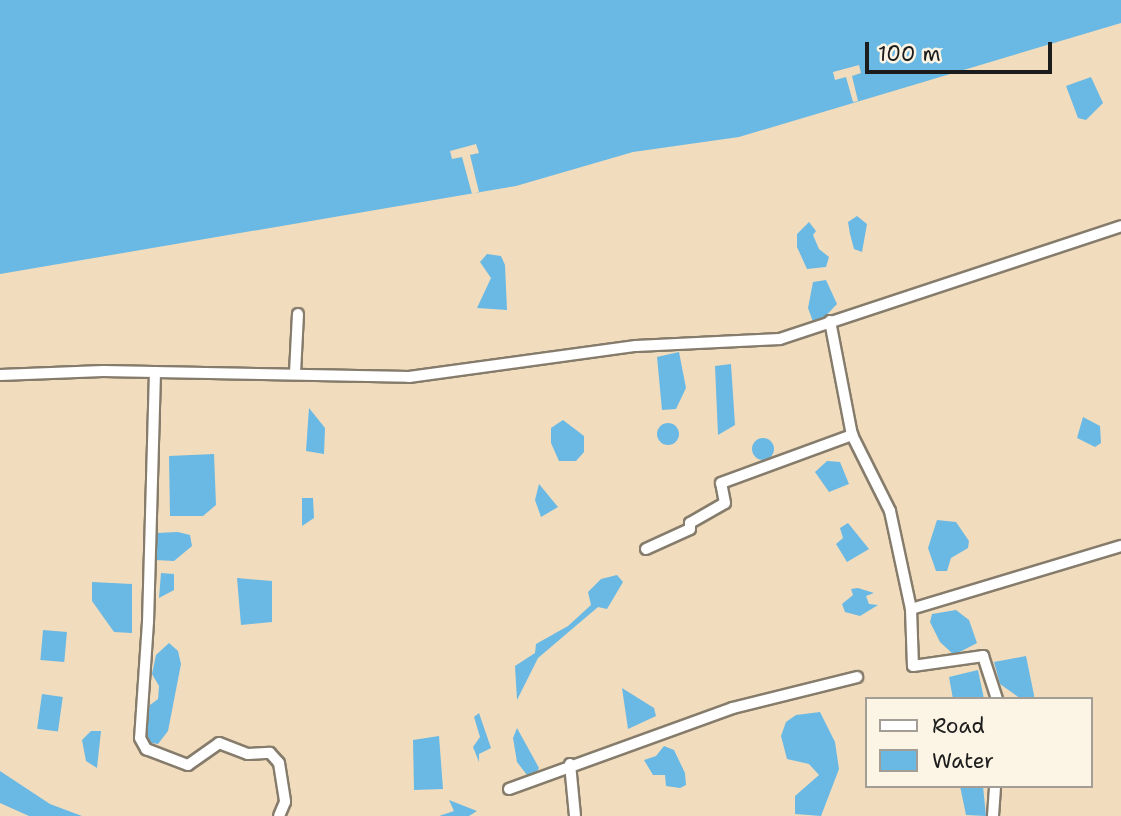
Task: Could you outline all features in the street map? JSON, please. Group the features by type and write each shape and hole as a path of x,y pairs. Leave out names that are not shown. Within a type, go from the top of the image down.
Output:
{"street":[{"path":"0,375 155,372 409,377 636,346 780,339 1121,226"},
{"path":"295,373 298,314"},
{"path":"831,321 852,435 890,511 911,609 913,666 983,656 996,697"},
{"path":"155,372 148,622 140,738 146,750 188,765 219,743 248,754 270,753 279,763 285,802 279,816"},
{"path":"646,549 690,529 690,523 724,503 720,483 852,435"},
{"path":"911,609 1121,546"},
{"path":"509,789 570,764 733,708 857,677"},
{"path":"570,764 575,816"},
{"path":"993,816 995,788"}],"water":[{"path":"0,0 1121,0 1121,23 739,137 633,152 516,186 0,274"},
{"path":"1091,77 1103,103 1086,120 1078,118 1066,86"},
{"path":"857,216 867,224 862,252 854,249 848,222"},
{"path":"809,222 816,231 813,235 819,249 829,257 826,267 807,269 797,247 797,234"},
{"path":"487,254 501,256 505,265 507,310 477,308 491,278 480,262"},
{"path":"826,280 837,304 815,327 808,308 813,282"},
{"path":"679,352 686,388 676,409 662,410 657,357"},
{"path":"731,364 735,425 718,435 715,366"},
{"path":"309,408 325,428 324,454 306,451"},
{"path":"1083,417 1100,426 1101,443 1095,447 1077,438"},
{"path":"563,420 584,436 584,452 576,461 559,461 551,443 551,428"},
{"path":"668,423 676,426 679,434 676,442 668,445 660,442 657,434 660,426"},
{"path":"763,438 771,441 774,449 771,457 763,460 755,457 752,449 755,441"},
{"path":"214,454 216,505 203,516 170,516 169,456"},
{"path":"827,461 840,462 849,484 829,492 815,472"},
{"path":"539,484 558,507 541,517 535,500"},
{"path":"302,498 313,498 314,518 302,526"},
{"path":"937,520 956,522 969,541 968,548 951,558 947,571 936,571 928,548"},
{"path":"848,523 869,549 847,562 836,544 843,538 840,528"},
{"path":"178,532 190,535 192,546 174,561 155,560 156,533"},
{"path":"161,573 174,574 174,590 159,598"},
{"path":"617,575 623,582 607,609 598,607 538,658 517,700 515,666 535,653 536,644 568,626 591,605 588,592 601,579"},
{"path":"237,578 272,581 272,622 241,625"},
{"path":"92,582 132,584 132,633 114,632 92,601"},
{"path":"858,588 874,593 866,596 869,604 878,605 860,616 845,612 842,604 853,595 851,589"},
{"path":"956,610 969,620 977,643 954,655 940,642 930,622 932,614"},
{"path":"43,630 67,632 64,662 40,660"},
{"path":"169,643 178,651 181,664 168,731 158,744 146,742 150,705 158,699 159,686 152,674 156,655"},
{"path":"1026,656 1034,697 1018,697 1000,684 994,662"},
{"path":"978,670 984,697 953,697 949,677"},
{"path":"622,688 654,708 656,716 628,729"},
{"path":"42,694 63,697 58,732 37,729"},
{"path":"820,712 835,742 839,769 821,816 795,814 795,796 819,775 809,764 787,759 781,736 786,722 796,715"},
{"path":"479,713 491,748 479,754 479,762 473,747 480,737 474,717"},
{"path":"517,728 539,768 535,775 527,775 517,762 513,738"},
{"path":"91,731 101,731 97,768 86,761 82,740"},
{"path":"439,736 443,789 414,790 413,740"},
{"path":"664,746 674,750 685,773 686,785 680,788 666,786 665,775 653,775 644,760 656,756"},
{"path":"0,771 50,804 82,816 29,816 0,803"},
{"path":"960,788 983,788 986,816 966,815"},
{"path":"449,800 477,811 469,816 439,816 454,811"}],"pier":[{"path":"859,65 861,73 852,76 858,101 853,102 846,77 835,80 833,72"},
{"path":"476,144 479,153 470,155 479,192 472,194 462,157 452,159 450,151"}]}
